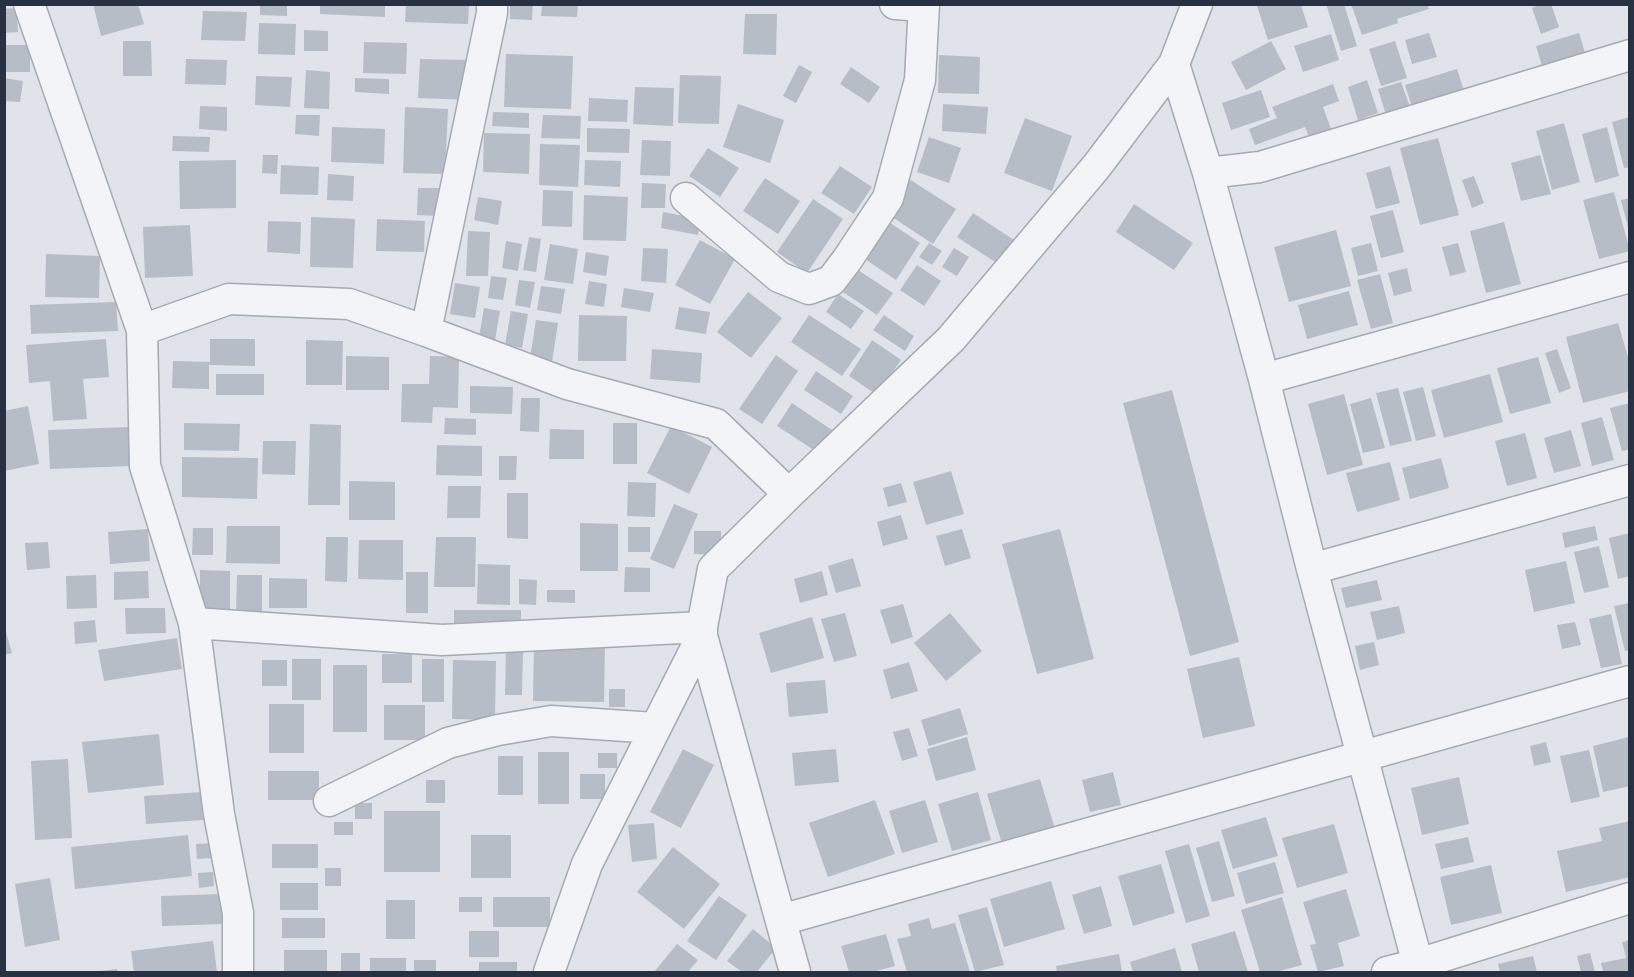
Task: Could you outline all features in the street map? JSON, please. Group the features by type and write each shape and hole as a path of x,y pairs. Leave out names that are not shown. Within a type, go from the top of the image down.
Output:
{"street":[{"path":"29,4 142,330 145,466 195,623 219,814 238,913 238,972"},
{"path":"426,331 492,4"},
{"path":"686,198 779,277 809,289 831,281 888,198 920,80 914,5"},
{"path":"549,972 587,864 702,631 713,569 951,339 1096,167 1174,64 1205,7"},
{"path":"1208,173 1260,167 1629,55"},
{"path":"1174,64 1208,173 1264,379 1312,569 1419,968"},
{"path":"1264,379 1629,277"},
{"path":"142,330 229,299 349,304 567,384 716,424 789,494"},
{"path":"1312,569 1629,480"},
{"path":"195,623 442,640 702,631"},
{"path":"702,631 795,972"},
{"path":"781,920 1629,681"},
{"path":"329,801 448,743 498,730 551,721 655,728"},
{"path":"1387,972 1419,968 1629,898"}],"building":[{"path":"93,4 138,4 144,24 101,36"},
{"path":"260,4 287,4 287,16 260,15"},
{"path":"320,4 385,4 385,17 320,14"},
{"path":"406,4 469,4 468,24 405,22"},
{"path":"510,4 533,4 532,20 510,19"},
{"path":"542,4 578,4 577,17 541,16"},
{"path":"1326,4 1344,4 1357,46 1341,51"},
{"path":"1351,4 1427,4 1429,9 1397,19 1398,23 1362,35"},
{"path":"1540,4 1551,4 1559,27 1541,34 1532,8"},
{"path":"1301,5 1308,27 1268,40 1257,6"},
{"path":"16,8 18,32 4,33 4,9"},
{"path":"203,11 247,12 245,41 201,40"},
{"path":"745,14 777,14 776,55 743,54"},
{"path":"259,23 296,24 295,55 258,54"},
{"path":"304,30 328,31 328,51 304,51"},
{"path":"1429,33 1437,57 1412,64 1405,40"},
{"path":"1579,33 1586,56 1543,69 1536,46"},
{"path":"1331,34 1339,60 1303,72 1294,46"},
{"path":"123,41 151,41 152,76 123,76"},
{"path":"1271,41 1286,69 1246,90 1231,62"},
{"path":"1395,41 1407,78 1381,86 1369,49"},
{"path":"364,42 407,43 406,74 363,73"},
{"path":"4,45 30,45 30,72 4,72"},
{"path":"506,54 573,56 571,109 504,107"},
{"path":"939,55 980,57 979,94 938,93"},
{"path":"186,59 227,60 226,85 185,84"},
{"path":"420,59 471,60 470,100 418,98"},
{"path":"799,65 812,72 796,103 783,96"},
{"path":"851,67 880,87 869,103 840,84"},
{"path":"1457,69 1464,91 1412,107 1405,85"},
{"path":"306,70 330,72 329,109 304,108"},
{"path":"680,75 721,76 719,124 678,123"},
{"path":"256,76 292,77 290,107 255,105"},
{"path":"4,78 23,81 20,102 4,101"},
{"path":"355,78 389,79 389,94 355,92"},
{"path":"1367,80 1378,113 1358,120 1348,87"},
{"path":"1401,82 1410,107 1386,115 1378,89"},
{"path":"1333,84 1339,101 1323,107 1332,132 1310,140 1305,127 1255,145 1249,129 1277,118 1272,107"},
{"path":"635,87 674,88 673,126 633,124"},
{"path":"1261,90 1270,117 1231,130 1222,103"},
{"path":"589,98 628,100 627,122 588,121"},
{"path":"738,104 784,120 770,163 723,147"},
{"path":"943,104 988,107 986,134 942,131"},
{"path":"200,106 227,107 227,131 199,129"},
{"path":"405,107 448,109 445,174 403,173"},
{"path":"493,112 529,113 529,128 492,126"},
{"path":"296,115 320,115 319,136 295,134"},
{"path":"543,115 581,116 580,139 541,138"},
{"path":"1630,117 1630,167 1624,168 1612,122"},
{"path":"1025,118 1072,136 1052,191 1004,173"},
{"path":"1564,123 1580,182 1552,190 1536,131"},
{"path":"332,127 385,129 384,164 331,162"},
{"path":"1607,127 1619,176 1595,183 1582,134"},
{"path":"587,128 630,129 629,153 587,152"},
{"path":"484,133 530,134 529,174 483,172"},
{"path":"173,136 210,137 209,152 172,151"},
{"path":"929,137 961,148 949,183 917,172"},
{"path":"1438,138 1459,215 1420,225 1400,148"},
{"path":"642,140 671,141 670,176 640,175"},
{"path":"540,144 580,145 578,187 539,185"},
{"path":"708,148 739,168 720,197 689,176"},
{"path":"263,155 278,155 277,174 262,173"},
{"path":"1540,155 1551,194 1521,201 1511,163"},
{"path":"236,160 236,208 180,209 179,161"},
{"path":"585,160 621,161 620,187 584,185"},
{"path":"281,165 319,167 318,195 280,194"},
{"path":"840,166 872,187 854,214 821,193"},
{"path":"1390,166 1400,203 1376,209 1366,173"},
{"path":"328,174 354,176 353,201 327,200"},
{"path":"1474,176 1484,203 1472,208 1462,180"},
{"path":"765,178 800,201 778,234 743,211"},
{"path":"909,179 956,209 933,244 886,213"},
{"path":"642,183 666,184 665,208 641,208"},
{"path":"418,188 439,188 438,216 417,215"},
{"path":"543,190 573,191 572,227 542,226"},
{"path":"1614,192 1630,251 1599,259 1583,200"},
{"path":"584,195 628,197 626,241 583,240"},
{"path":"478,197 502,201 498,225 474,220"},
{"path":"1630,198 1630,231 1629,231 1621,200"},
{"path":"813,199 843,219 807,273 777,252"},
{"path":"1134,204 1193,243 1174,270 1116,232"},
{"path":"1393,210 1404,252 1381,258 1370,216"},
{"path":"663,212 701,219 698,235 661,228"},
{"path":"973,213 1014,240 998,264 957,237"},
{"path":"311,217 355,219 353,268 310,267"},
{"path":"377,219 425,221 424,252 376,251"},
{"path":"268,221 301,222 300,254 267,252"},
{"path":"889,222 920,243 896,280 865,259"},
{"path":"1504,222 1521,284 1486,293 1470,231"},
{"path":"190,225 193,276 145,278 143,227"},
{"path":"1336,230 1351,286 1289,302 1274,247"},
{"path":"468,231 490,232 488,276 466,276"},
{"path":"529,237 541,239 536,272 523,270"},
{"path":"700,240 735,259 710,304 675,285"},
{"path":"506,241 522,244 518,271 502,268"},
{"path":"929,243 942,251 932,265 919,257"},
{"path":"1371,243 1378,271 1358,276 1351,248"},
{"path":"1458,243 1466,272 1450,276 1442,247"},
{"path":"550,244 578,249 573,284 544,280"},
{"path":"643,248 668,249 666,283 641,281"},
{"path":"954,248 969,257 957,276 942,267"},
{"path":"586,252 609,256 606,276 583,272"},
{"path":"46,254 100,256 99,298 45,297"},
{"path":"917,265 941,281 924,306 900,290"},
{"path":"1407,268 1412,291 1394,296 1388,273"},
{"path":"858,270 893,293 877,315 843,292"},
{"path":"1380,274 1393,323 1371,329 1357,280"},
{"path":"491,276 507,278 503,300 488,298"},
{"path":"519,280 535,282 530,308 515,305"},
{"path":"589,281 607,284 604,307 585,304"},
{"path":"455,283 480,287 475,318 450,314"},
{"path":"541,286 565,289 561,314 537,310"},
{"path":"624,288 654,293 650,312 621,307"},
{"path":"1349,291 1358,325 1307,339 1298,305"},
{"path":"748,292 782,318 751,358 717,332"},
{"path":"838,294 864,311 851,329 826,312"},
{"path":"116,302 118,331 31,334 30,305"},
{"path":"679,307 710,312 706,334 675,329"},
{"path":"484,308 500,311 494,346 478,343"},
{"path":"511,311 528,314 522,348 505,345"},
{"path":"579,315 627,316 626,361 578,361"},
{"path":"809,315 861,349 842,376 791,342"},
{"path":"884,315 914,336 905,351 873,330"},
{"path":"536,320 558,323 552,362 530,358"},
{"path":"1618,323 1630,364 1630,391 1583,403 1566,337"},
{"path":"106,339 109,377 83,379 87,419 53,421 50,381 29,383 26,345"},
{"path":"210,339 255,339 255,366 209,365 209,389 172,388 173,361 210,362"},
{"path":"306,340 343,341 342,385 306,385"},
{"path":"872,340 901,360 877,395 849,376"},
{"path":"652,349 702,353 700,383 650,379"},
{"path":"1557,349 1571,388 1559,393 1545,353"},
{"path":"776,355 798,371 762,424 739,409"},
{"path":"346,356 389,357 389,390 346,390"},
{"path":"430,356 459,357 458,408 433,407 432,423 401,422 402,384 429,384"},
{"path":"1538,357 1551,403 1510,414 1497,368"},
{"path":"816,371 853,396 841,414 804,390"},
{"path":"216,374 264,374 264,395 216,395"},
{"path":"1490,374 1503,422 1444,438 1431,390"},
{"path":"470,386 513,387 512,414 470,413"},
{"path":"1423,387 1436,436 1416,441 1403,392"},
{"path":"1398,388 1412,441 1390,446 1376,393"},
{"path":"1172,390 1239,642 1190,656 1123,403"},
{"path":"1344,394 1363,465 1327,475 1308,404"},
{"path":"521,398 540,398 539,432 520,431"},
{"path":"1371,398 1385,448 1363,453 1350,404"},
{"path":"792,403 832,430 817,452 777,426"},
{"path":"1630,403 1630,449 1622,451 1610,408"},
{"path":"28,406 39,464 4,471 4,411"},
{"path":"1602,417 1614,460 1592,466 1581,423"},
{"path":"445,418 476,419 476,435 444,434"},
{"path":"184,423 240,424 239,451 184,450"},
{"path":"613,423 637,423 637,464 613,464"},
{"path":"310,424 341,425 340,505 308,505"},
{"path":"671,426 712,447 689,494 647,473"},
{"path":"129,427 130,466 50,469 48,430"},
{"path":"550,429 584,430 584,459 549,459"},
{"path":"1571,430 1581,466 1554,473 1544,438"},
{"path":"1525,433 1537,478 1507,486 1495,441"},
{"path":"263,441 296,441 295,475 262,474"},
{"path":"437,445 482,446 482,476 436,475"},
{"path":"499,456 517,456 516,480 499,480"},
{"path":"182,457 258,458 257,499 182,497"},
{"path":"1441,458 1449,488 1410,499 1402,468"},
{"path":"1390,462 1400,500 1357,512 1346,473"},
{"path":"951,471 964,514 926,525 913,482"},
{"path":"349,481 395,482 395,520 349,520"},
{"path":"628,482 656,483 655,517 627,516"},
{"path":"901,483 907,502 888,507 883,488"},
{"path":"448,486 481,486 480,518 447,518"},
{"path":"507,493 528,493 528,539 507,538"},
{"path":"674,504 698,514 674,569 650,559"},
{"path":"901,515 908,539 883,546 877,522"},
{"path":"580,523 618,524 618,571 580,571"},
{"path":"227,526 280,526 280,564 226,563"},
{"path":"1595,526 1598,540 1565,548 1562,533"},
{"path":"628,527 650,527 650,552 628,552"},
{"path":"193,528 213,528 213,555 192,555"},
{"path":"148,529 150,561 110,564 108,532"},
{"path":"962,529 971,558 945,566 936,536"},
{"path":"1060,529 1094,659 1037,674 1002,544"},
{"path":"694,531 721,531 721,555 694,554"},
{"path":"1630,533 1630,576 1618,579 1609,538"},
{"path":"326,537 348,537 347,582 325,581"},
{"path":"436,537 476,537 475,587 434,587"},
{"path":"359,540 403,540 403,580 358,579"},
{"path":"48,542 50,568 27,570 25,543"},
{"path":"1599,546 1609,587 1584,593 1574,552"},
{"path":"853,558 861,586 836,593 828,566"},
{"path":"1566,561 1575,603 1534,612 1525,570"},
{"path":"478,564 510,565 510,605 477,604"},
{"path":"625,567 650,568 650,592 624,592"},
{"path":"200,570 230,571 230,610 200,610"},
{"path":"148,571 149,598 114,600 114,572"},
{"path":"822,571 828,595 800,603 794,579"},
{"path":"406,572 428,572 428,613 406,613"},
{"path":"96,575 97,608 67,609 66,576"},
{"path":"237,575 262,575 262,615 236,614"},
{"path":"269,578 307,579 307,608 269,608"},
{"path":"519,579 537,580 536,605 519,604"},
{"path":"1377,580 1382,600 1346,608 1341,588"},
{"path":"547,590 575,590 575,603 547,602"},
{"path":"1630,603 1630,650 1625,651 1614,606"},
{"path":"903,604 913,637 891,644 880,610"},
{"path":"1399,606 1405,633 1377,640 1370,612"},
{"path":"125,608 165,608 166,633 126,634"},
{"path":"454,610 521,610 521,633 454,633"},
{"path":"845,613 857,656 834,662 821,619"},
{"path":"950,613 982,651 946,681 914,643"},
{"path":"1611,614 1622,664 1601,668 1589,619"},
{"path":"812,617 824,658 771,673 759,633"},
{"path":"95,620 97,642 75,644 74,622"},
{"path":"1575,622 1581,645 1562,649 1557,625"},
{"path":"4,625 12,653 4,655"},
{"path":"177,638 182,669 104,681 98,650"},
{"path":"534,641 605,642 604,702 533,701"},
{"path":"1374,642 1379,665 1360,670 1355,646"},
{"path":"506,648 523,648 522,695 505,695"},
{"path":"382,654 412,654 412,683 382,683"},
{"path":"1239,657 1255,726 1203,738 1187,669"},
{"path":"292,659 321,659 321,700 292,700"},
{"path":"422,659 444,659 444,702 422,702"},
{"path":"262,660 287,660 287,686 262,686"},
{"path":"453,660 496,661 495,720 452,719"},
{"path":"909,662 918,691 891,699 883,670"},
{"path":"333,665 367,665 367,732 333,732"},
{"path":"825,680 828,713 789,717 786,683"},
{"path":"609,689 625,689 625,707 609,707"},
{"path":"269,704 304,704 304,753 269,753"},
{"path":"384,705 425,705 425,740 384,740"},
{"path":"960,708 968,734 929,746 921,720"},
{"path":"909,728 918,756 902,761 893,732"},
{"path":"159,734 164,785 88,793 82,742"},
{"path":"967,737 976,770 936,781 927,749"},
{"path":"1629,737 1630,786 1603,792 1593,746"},
{"path":"1546,742 1551,762 1534,766 1530,746"},
{"path":"683,749 714,765 681,828 650,812"},
{"path":"836,749 839,782 795,786 792,753"},
{"path":"1589,750 1600,797 1571,803 1560,756"},
{"path":"538,752 569,752 569,804 538,804"},
{"path":"598,753 617,753 617,768 598,768"},
{"path":"498,756 523,756 523,795 498,795"},
{"path":"68,759 72,838 35,840 31,761"},
{"path":"268,771 319,771 319,800 268,800"},
{"path":"1113,772 1121,805 1090,812 1082,780"},
{"path":"580,774 605,774 605,799 580,799"},
{"path":"1459,777 1469,824 1422,835 1411,788"},
{"path":"1040,779 1055,829 1002,844 987,794"},
{"path":"426,780 445,780 445,803 426,803"},
{"path":"201,792 203,820 146,824 144,796"},
{"path":"978,792 991,840 952,851 938,804"},
{"path":"875,800 895,854 828,877 809,823"},
{"path":"925,800 938,842 902,853 889,811"},
{"path":"355,803 372,803 372,819 355,819"},
{"path":"384,811 440,811 440,872 384,872"},
{"path":"1266,817 1278,856 1233,869 1221,830"},
{"path":"1630,821 1630,877 1566,892 1557,851 1602,841 1599,828"},
{"path":"334,822 353,822 353,835 334,835"},
{"path":"654,823 657,859 632,862 628,825"},
{"path":"1334,824 1348,873 1297,888 1282,838"},
{"path":"188,835 192,876 75,889 71,847"},
{"path":"471,835 511,835 511,878 471,878"},
{"path":"1468,837 1474,862 1441,869 1435,844"},
{"path":"1219,841 1235,896 1212,902 1196,848"},
{"path":"213,843 214,858 197,859 196,844"},
{"path":"272,844 318,844 318,868 272,868"},
{"path":"1189,844 1210,916 1186,923 1165,851"},
{"path":"673,847 720,884 684,929 637,892"},
{"path":"1275,862 1284,893 1246,904 1237,873"},
{"path":"1161,864 1175,913 1133,926 1118,876"},
{"path":"1491,865 1502,913 1451,925 1440,877"},
{"path":"325,868 341,868 341,886 325,886"},
{"path":"213,872 214,886 199,888 198,873"},
{"path":"50,878 60,940 25,947 15,884"},
{"path":"1051,881 1065,929 1004,947 990,899"},
{"path":"280,883 318,883 318,910 280,910"},
{"path":"1101,886 1112,926 1084,934 1072,895"},
{"path":"1346,889 1360,936 1338,943 1344,966 1318,972 1310,945 1316,944 1303,902"},
{"path":"221,894 222,924 162,926 161,896"},
{"path":"719,896 747,915 716,960 687,941"},
{"path":"459,897 482,897 482,912 459,912"},
{"path":"493,897 550,897 550,927 493,927"},
{"path":"1282,897 1302,965 1276,972 1260,972 1241,910"},
{"path":"386,900 415,900 415,939 386,939"},
{"path":"987,907 1004,965 975,972 958,915"},
{"path":"282,918 325,918 325,938 282,938"},
{"path":"929,918 932,929 955,923 970,972 907,972 897,939 911,936 908,924"},
{"path":"753,929 776,948 757,972 742,972 727,961"},
{"path":"469,931 499,931 499,957 469,957"},
{"path":"1235,931 1248,972 1199,972 1191,944"},
{"path":"886,934 895,966 873,972 849,972 841,946"},
{"path":"1630,940 1630,972 1603,972 1601,963 1626,958 1622,942"},
{"path":"213,941 217,972 134,972 131,951"},
{"path":"677,944 698,960 688,972 654,972"},
{"path":"1175,948 1182,972 1133,972 1130,962"},
{"path":"284,950 327,950 327,972 284,972"},
{"path":"341,953 360,953 360,972 341,972"},
{"path":"1590,953 1595,972 1581,972 1577,956"},
{"path":"1119,954 1122,972 1057,972 1056,966"},
{"path":"1533,956 1537,972 1500,972 1498,964"},
{"path":"370,958 406,958 406,972 370,972"},
{"path":"414,960 436,960 436,972 414,972"},
{"path":"479,962 517,962 517,972 479,972"},
{"path":"117,969 118,972 99,972 99,971"}]}
